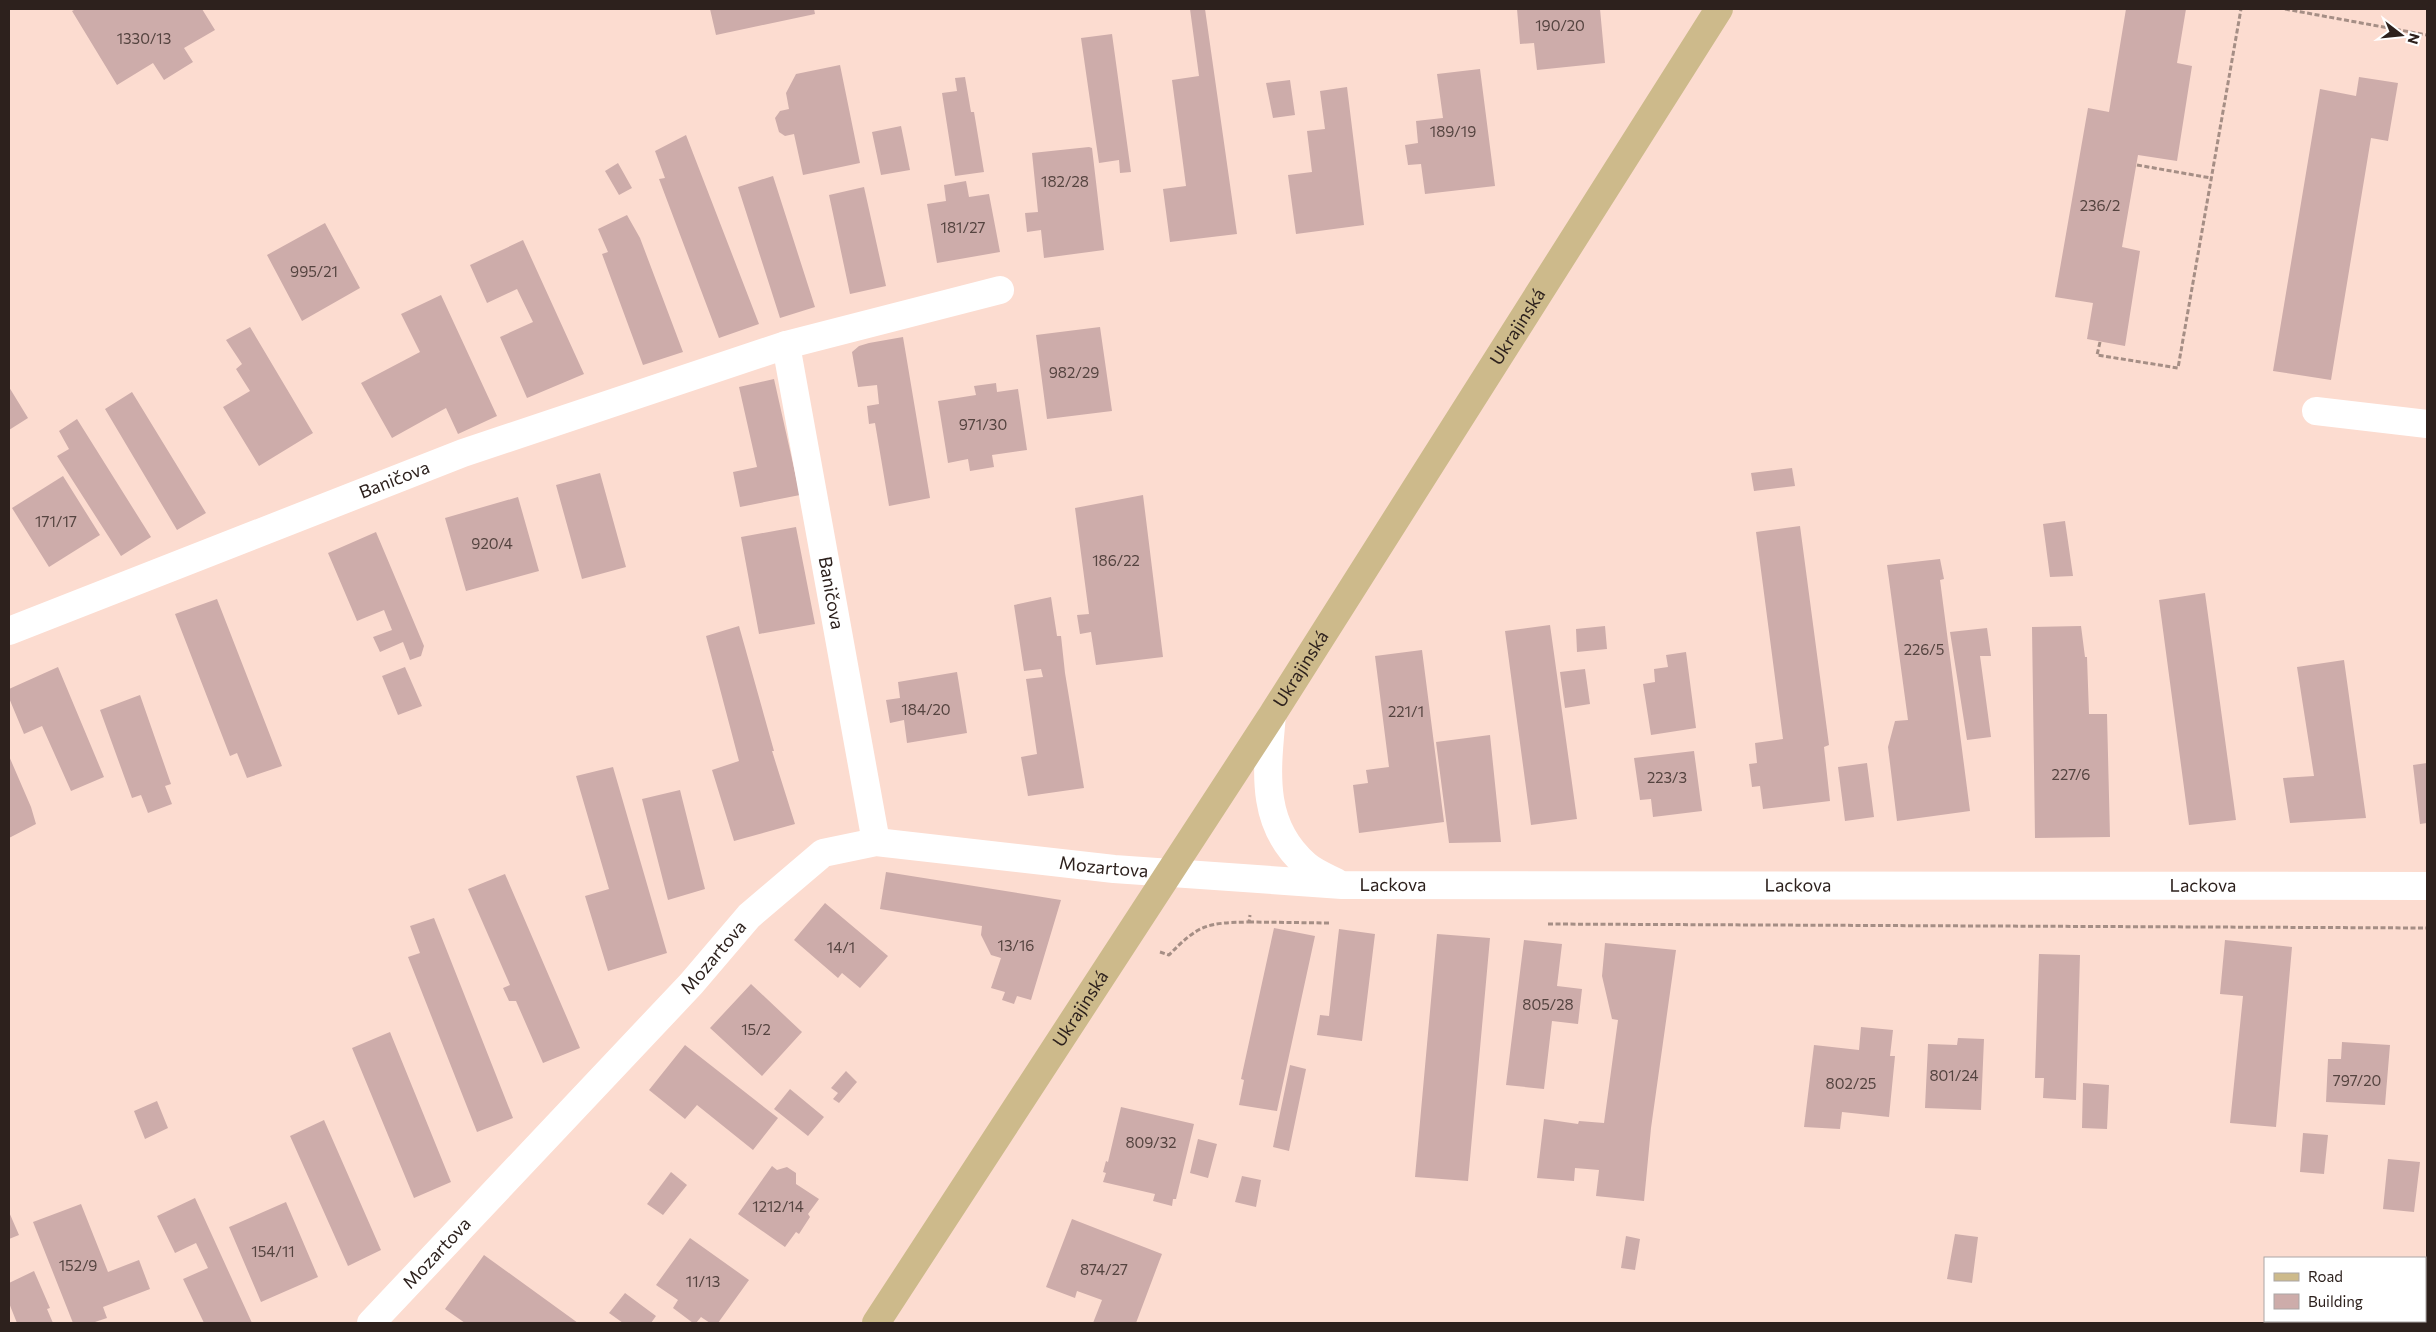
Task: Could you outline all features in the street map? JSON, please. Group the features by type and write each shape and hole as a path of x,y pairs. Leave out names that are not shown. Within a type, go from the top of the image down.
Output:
{"main road":[{"name":"Ukrajinská","path":"876,1323 1272,715 1719,9"}],"street":[{"name":"Baničova","path":"9,630 463,453 786,344 1000,290"},
{"name":"Baničova","path":"786,344 876,842"},
{"path":"2316,411 2427,424"},
{"path":"1272,715 1267,774 1273,816 1285,842 1307,866 1342,885"},
{"name":"Mozartova","path":"371,1323 691,984 749,916 823,853 876,842 1114,869 1170,872"},
{"name":"Lackova","path":"1170,872 1342,885 2427,886"}],"path":[{"path":"2100,342 2097,355 2178,368 2241,9"},
{"path":"2285,9 2427,36"},
{"path":"2137,165 2211,178"},
{"path":"1125,942 1169,955 1188,935 1203,926 1249,922 1255,879"},
{"path":"1545,924 2427,928"}],"building":[{"path":"76,9 202,9 215,30 184,48 193,62 164,80 153,63 117,85 72,11"},
{"path":"710,9 814,9 815,14 716,35"},
{"path":"1190,9 1205,9 1237,234 1170,242 1163,189 1186,186 1172,80 1199,76"},
{"path":"1517,9 1600,9 1605,63 1537,70 1534,43 1520,44"},
{"path":"2126,9 2186,9 2177,63 2192,66 2177,161 2138,155 2122,247 2140,251 2125,346 2087,339 2093,303 2055,297 2088,108 2109,112"},
{"path":"1112,34 1131,172 1120,173 1119,160 1099,163 1081,38"},
{"path":"840,65 860,163 803,175 794,134 785,136 779,132 775,118 780,111 789,109 786,93 796,74"},
{"path":"1480,69 1495,186 1425,194 1421,164 1408,165 1405,145 1418,143 1416,121 1443,118 1437,74"},
{"path":"965,77 971,112 974,112 984,172 955,176 942,93 957,91 955,78"},
{"path":"2359,77 2398,83 2388,141 2371,138 2331,380 2273,371 2320,89 2356,96"},
{"path":"1290,80 1295,115 1273,118 1266,83"},
{"path":"1347,87 1364,225 1296,234 1288,175 1312,172 1307,131 1325,129 1320,91"},
{"path":"901,126 910,170 881,175 872,132"},
{"path":"686,135 759,324 719,338 659,179 665,178 655,151"},
{"path":"1092,148 1104,250 1044,258 1041,230 1027,232 1025,213 1038,212 1032,153"},
{"path":"618,163 632,188 619,195 605,171"},
{"path":"773,176 815,307 780,318 738,187"},
{"path":"966,181 969,197 989,194 1000,252 937,263 927,204 946,201 944,185"},
{"path":"864,187 886,286 850,294 829,195"},
{"path":"627,215 640,238 683,352 643,365 602,254 608,252 598,229"},
{"path":"325,223 360,288 302,321 267,255"},
{"path":"523,240 584,374 527,398 500,337 533,322 517,289 487,303 470,265"},
{"path":"441,295 497,416 458,434 446,408 392,438 361,383 420,352 401,314"},
{"path":"250,327 313,433 259,466 223,407 250,391 236,369 242,364 226,340"},
{"path":"1100,327 1112,411 1047,419 1036,335"},
{"path":"903,337 930,498 889,506 875,423 869,424 867,406 879,404 877,385 858,387 852,352 859,346 869,343"},
{"path":"774,379 800,495 740,507 733,472 757,467 739,387"},
{"path":"996,383 997,392 1018,389 1027,450 992,455 994,467 970,471 968,459 948,463 938,401 976,395 974,386"},
{"path":"9,387 28,418 9,430"},
{"path":"132,392 206,513 177,530 105,409"},
{"path":"77,419 151,537 121,556 57,456 69,449 59,431"},
{"path":"1792,468 1795,486 1754,491 1751,473"},
{"path":"600,473 626,567 582,579 556,485"},
{"path":"63,476 100,535 49,567 12,508"},
{"path":"1143,495 1163,657 1096,665 1091,632 1080,634 1077,615 1089,614 1075,508"},
{"path":"518,497 539,571 466,591 445,518"},
{"path":"2065,521 2073,576 2050,577 2043,524"},
{"path":"1800,526 1829,745 1824,747 1830,801 1763,809 1760,786 1752,787 1749,764 1757,763 1755,743 1783,739 1756,532"},
{"path":"796,527 815,624 759,634 741,537"},
{"path":"376,532 424,646 421,656 410,660 403,642 380,652 373,637 392,630 384,610 357,621 328,553"},
{"path":"1940,559 1944,579 1940,580 1970,811 1897,821 1888,747 1895,721 1908,720 1887,565"},
{"path":"2205,593 2236,820 2189,825 2159,600"},
{"path":"1051,597 1057,636 1061,636 1065,673 1084,788 1028,796 1021,757 1037,754 1026,679 1043,677 1041,669 1024,671 1014,605"},
{"path":"217,599 282,766 247,778 237,753 230,756 175,614"},
{"path":"1550,625 1577,819 1531,825 1505,631"},
{"path":"739,626 774,751 772,751 795,824 734,841 712,770 739,761 706,636"},
{"path":"1605,626 1607,649 1577,652 1576,629"},
{"path":"2081,626 2085,657 2087,657 2089,714 2107,714 2110,837 2035,838 2032,627"},
{"path":"1987,628 1991,656 1980,656 1991,737 1967,740 1950,632"},
{"path":"1422,650 1444,822 1359,833 1353,785 1368,783 1366,770 1389,767 1375,656"},
{"path":"1686,652 1696,728 1651,735 1643,684 1655,682 1654,669 1668,667 1666,655"},
{"path":"2344,660 2366,818 2290,823 2283,778 2314,776 2297,667"},
{"path":"58,667 104,777 71,791 42,726 24,734 9,698 9,689"},
{"path":"405,667 422,706 398,715 382,676"},
{"path":"1585,669 1590,704 1565,708 1560,672"},
{"path":"957,672 967,733 907,743 904,720 890,723 886,700 900,698 898,682"},
{"path":"140,695 171,784 165,786 172,804 148,813 141,795 132,798 100,710"},
{"path":"1490,735 1501,842 1449,843 1436,742"},
{"path":"1694,751 1702,811 1653,817 1651,799 1640,800 1634,758"},
{"path":"9,756 31,807 36,824 9,838"},
{"path":"1867,763 1874,817 1845,821 1838,767"},
{"path":"2427,763 2427,823 2420,824 2413,765"},
{"path":"613,767 667,953 608,971 585,896 609,889 576,776"},
{"path":"680,790 705,889 668,900 642,799"},
{"path":"886,872 1061,900 1031,1000 1017,996 1014,1004 1002,1000 1005,992 991,988 1001,958 991,955 981,935 982,926 880,909"},
{"path":"505,874 580,1048 543,1063 516,1001 509,1001 503,988 510,985 468,889"},
{"path":"825,903 888,956 860,988 842,973 838,978 794,940"},
{"path":"434,918 513,1118 477,1132 408,957 420,953 410,926"},
{"path":"1274,928 1315,936 1277,1111 1239,1105 1244,1080 1241,1079"},
{"path":"1339,929 1375,934 1362,1041 1317,1035 1320,1015 1329,1016"},
{"path":"1437,934 1490,938 1468,1181 1415,1177"},
{"path":"1524,940 1562,944 1557,986 1582,989 1578,1024 1552,1021 1544,1089 1506,1085"},
{"path":"2225,940 2292,947 2276,1127 2230,1123 2243,996 2220,994"},
{"path":"1605,943 1676,950 1651,1128 1644,1201 1596,1196 1599,1170 1575,1168 1574,1181 1537,1178 1544,1119 1578,1124 1579,1121 1604,1123 1618,1020 1612,1019 1602,976"},
{"path":"2039,954 2080,955 2076,1100 2043,1098 2044,1078 2035,1078"},
{"path":"751,984 802,1032 762,1076 710,1028"},
{"path":"1861,1027 1893,1030 1890,1056 1895,1056 1889,1117 1842,1112 1840,1129 1804,1127 1814,1045 1859,1050"},
{"path":"390,1032 451,1182 414,1198 352,1048"},
{"path":"1958,1038 1984,1039 1981,1110 1925,1108 1928,1044 1957,1045"},
{"path":"2342,1042 2390,1045 2385,1105 2326,1102 2328,1059 2341,1059"},
{"path":"685,1045 778,1118 753,1150 697,1105 685,1119 649,1090"},
{"path":"1290,1065 1306,1069 1289,1151 1273,1147"},
{"path":"846,1071 857,1082 839,1103 833,1099 838,1093 831,1088"},
{"path":"2083,1083 2109,1085 2107,1129 2082,1128"},
{"path":"790,1089 824,1117 808,1136 774,1109"},
{"path":"157,1101 168,1128 145,1139 134,1111"},
{"path":"1121,1107 1194,1124 1176,1199 1173,1199 1172,1206 1153,1201 1155,1194 1103,1182 1106,1173 1103,1172 1106,1161 1108,1162"},
{"path":"324,1120 381,1250 348,1266 290,1136"},
{"path":"2303,1133 2328,1135 2324,1174 2300,1172"},
{"path":"1198,1139 1217,1144 1208,1178 1190,1173"},
{"path":"2388,1159 2420,1162 2414,1212 2383,1209"},
{"path":"772,1166 777,1170 787,1167 796,1173 796,1184 819,1199 808,1214 810,1217 799,1234 796,1232 785,1247 738,1214"},
{"path":"671,1172 687,1185 663,1215 647,1204"},
{"path":"1242,1176 1261,1180 1256,1207 1235,1202"},
{"path":"195,1198 252,1323 204,1323 183,1279 208,1268 196,1243 175,1253 157,1216"},
{"path":"286,1202 318,1277 261,1302 229,1227"},
{"path":"81,1204 108,1272 139,1260 150,1289 103,1307 107,1318 92,1323 73,1323 33,1222"},
{"path":"9,1212 19,1235 9,1239"},
{"path":"1072,1219 1162,1254 1136,1323 1093,1323 1102,1300 1077,1291 1075,1298 1046,1287"},
{"path":"1955,1234 1978,1237 1972,1283 1947,1279"},
{"path":"1626,1236 1640,1239 1635,1270 1621,1268"},
{"path":"690,1238 749,1280 718,1323 710,1323 701,1317 696,1323 693,1323 673,1308 678,1300 656,1285"},
{"path":"484,1255 578,1323 465,1323 445,1309"},
{"path":"34,1271 50,1308 47,1309 53,1323 17,1323 9,1303 9,1283"},
{"path":"625,1293 656,1316 651,1323 623,1323 609,1313"}]}
